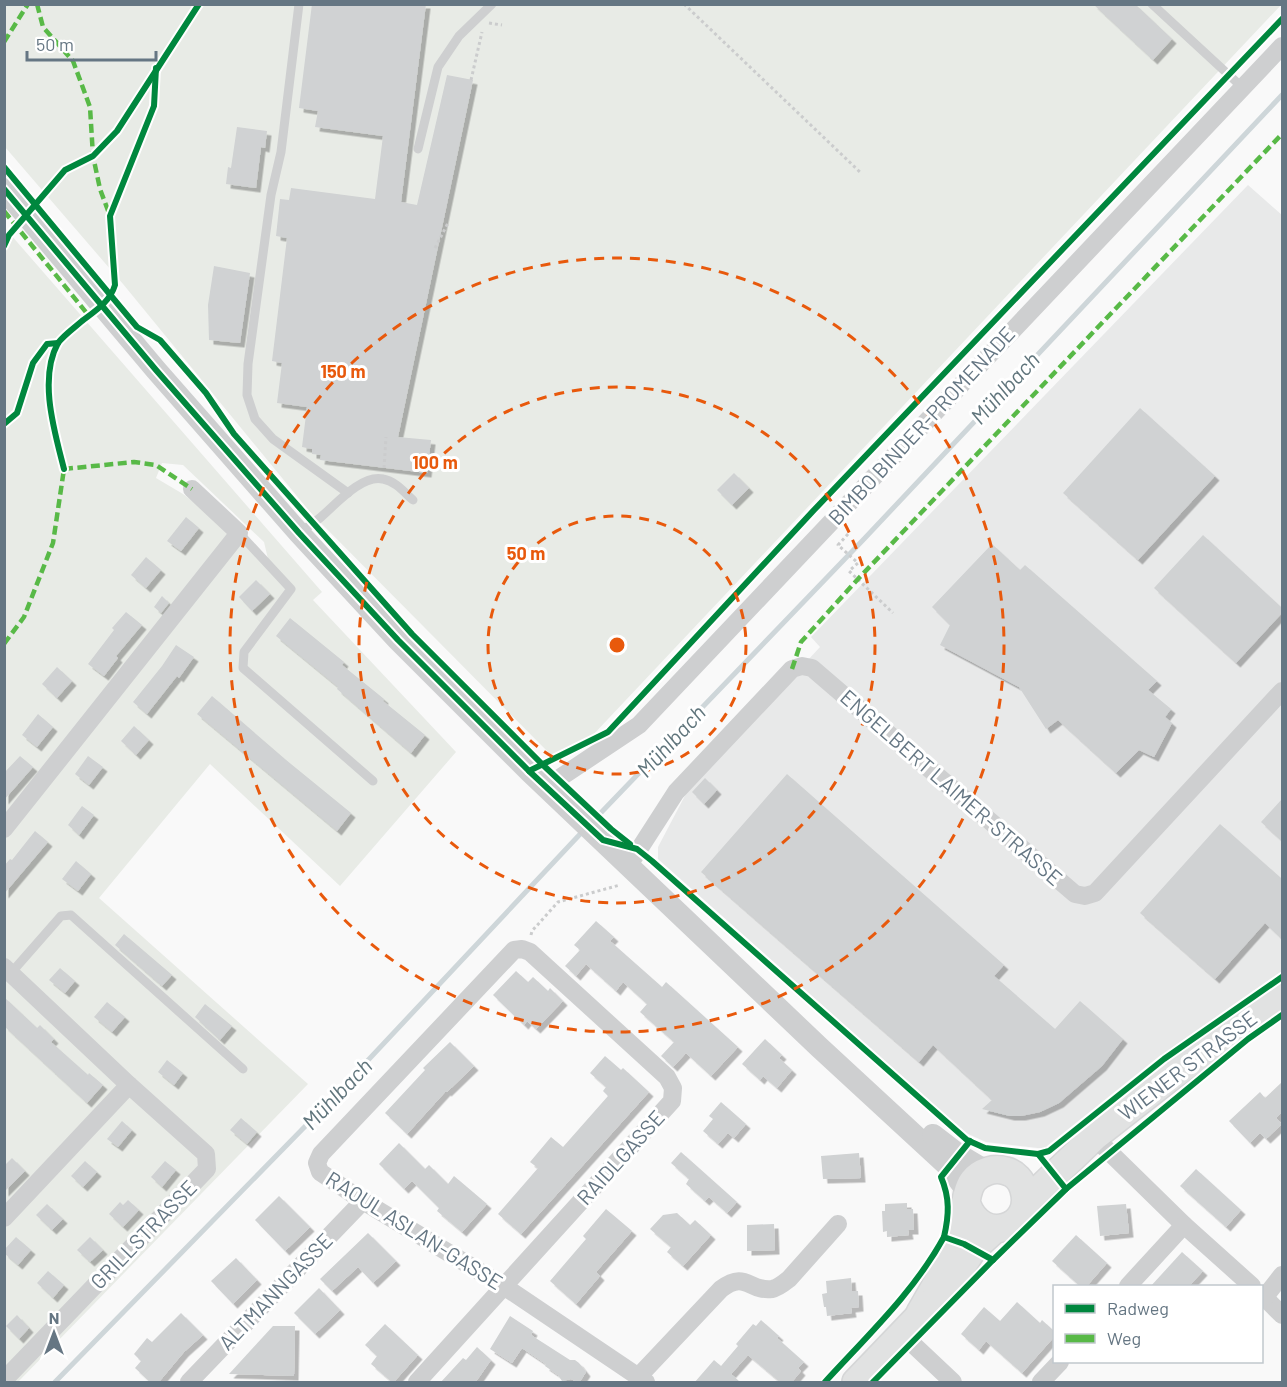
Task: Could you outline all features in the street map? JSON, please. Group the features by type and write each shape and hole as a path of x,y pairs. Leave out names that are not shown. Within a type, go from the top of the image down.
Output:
{"main road":[{"name":"WIENER STRASSE","path":"1026,1202 1094,1137 1173,1075 1282,996"},
{"name":"WIENER STRASSE","path":"1013,1174 1047,1165 1094,1137"},
{"path":"856,1383 951,1282 973,1249 995,1229 1014,1223 1023,1213 1026,1202 1021,1182 1013,1174 994,1169 977,1176 967,1198 962,1230 941,1276 920,1313"},
{"path":"967,1198 971,1215 976,1221 995,1229"}],"street":[{"name":"BIMBO BINDER-PROMENADE","path":"546,787 639,725 1282,46"},
{"path":"4,189 156,370 299,533 398,640 570,810 949,1167 967,1198"},
{"path":"4,829 239,533 192,489"},
{"name":"ENGELBERT LAIMER-STRASSE","path":"632,867 676,792 792,669 802,666 812,668 1075,894 1085,896 1095,893 1282,691"},
{"name":"RAOUL ASLAN-GASSE","path":"522,951 321,1154 317,1163 320,1172 363,1201 505,1287 642,1380 721,1289 731,1282 741,1281 771,1289 780,1286 838,1224"},
{"name":"RAIDLGASSE","path":"417,1383 672,1101 673,1089 666,1077 522,951"},
{"name":"GRILLSTRASSE","path":"4,1380 207,1169 206,1154 129,1085 8,970"},
{"path":"819,1047 959,1155 986,1171"},
{"path":"7,1210 129,1085"},
{"path":"1094,1137 1184,1225 1250,1285"},
{"name":"ALTMANNGASSE","path":"189,1383 363,1201"},
{"path":"1130,1285 1184,1225"},
{"path":"1263,1290 1282,1275"},
{"path":"1263,1297 1282,1315"},
{"path":"903,1334 953,1383"},
{"path":"1041,1383 1059,1363"}],"lane":[{"path":"299,4 281,152 271,195 248,364 248,395 255,419 273,439 348,493"},
{"path":"418,149 438,67 459,36 492,4"},
{"path":"1152,4 1243,88"},
{"path":"299,533 365,482 382,478 393,482 413,500"},
{"path":"239,533 291,589 244,652 243,668 372,781"},
{"path":"8,970 61,916 71,915 243,1069"}],"path":[{"path":"684,4 861,173"},
{"path":"471,80 484,23 502,26"},
{"path":"435,248 448,223"},
{"path":"382,478 387,437"},
{"path":"848,534 838,544 858,562 849,571 894,613"},
{"path":"522,951 532,931 558,902 624,884 632,867"}],"shaded area":[{"path":"1282,4 592,736 553,757 310,512 123,284 5,147 4,5"},
{"path":"1248,185 1282,215 1282,971 1176,1045 1046,1149 986,1142 966,1133 658,859 658,847 689,788 820,647 811,637"},
{"path":"4,227 322,592 313,600 456,752 340,886 210,764 99,898 308,1084 18,1382 4,1382","holes":["162,463 183,465 264,542 268,559 183,494 156,478"]}],"building":[{"path":"312,4 426,4 401,202 417,205 447,75 473,80 398,437 431,440 427,473 320,460 321,455 312,454 312,449 302,447 307,407 277,403 282,363 272,361 287,238 276,236 280,199 289,200 291,188 375,199 383,136 315,127 318,111 299,108"},
{"path":"1093,4 1135,4 1172,39 1153,60"},
{"path":"237,127 267,131 265,148 261,147 256,188 226,184 228,167 231,168"},
{"path":"214,266 250,273 240,343 209,340 208,305"},
{"path":"1140,408 1215,476 1138,560 1063,493"},
{"path":"734,473 749,488 732,505 717,490"},
{"path":"186,517 199,528 181,551 167,541"},
{"path":"1203,535 1282,608 1282,613 1236,663 1154,588"},
{"path":"992,544 1020,570 1025,565 1157,681 1148,690 1171,709 1165,717 1172,723 1154,757 1139,750 1116,773 1058,720 1046,729 1019,687 940,645 950,625 932,607"},
{"path":"146,557 161,570 146,588 131,575"},
{"path":"256,580 270,594 252,611 239,597"},
{"path":"162,596 169,603 161,613 154,607"},
{"path":"126,612 142,625 116,656 118,658 104,676 88,664 114,630 112,628"},
{"path":"290,618 344,662 342,665 425,735 411,753 337,689 338,687 276,636"},
{"path":"176,645 194,657 147,714 133,702"},
{"path":"57,667 72,681 57,698 42,684"},
{"path":"212,696 351,813 337,831 197,714"},
{"path":"38,714 53,727 37,747 22,735"},
{"path":"134,726 149,740 136,755 121,741"},
{"path":"20,756 33,767 4,800 4,773"},
{"path":"88,756 103,767 89,785 75,774"},
{"path":"787,774 1004,965 994,976 1055,1029 1080,1001 1123,1039 1102,1066 1059,1103 1040,1112 1010,1116 982,1109 992,1100 933,1045 919,1062 701,872"},
{"path":"705,778 717,790 704,804 692,792"},
{"path":"1282,799 1282,841 1261,822"},
{"path":"82,806 94,815 79,835 68,825"},
{"path":"1220,824 1282,879 1282,939 1265,923 1215,979 1140,913"},
{"path":"35,831 48,842 4,894 4,866 10,859 12,860"},
{"path":"76,861 91,874 78,891 62,879"},
{"path":"596,921 614,937 610,941 662,987 666,982 738,1047 711,1076 686,1053 673,1067 661,1056 674,1042 640,1012 647,1004 623,982 616,991 586,964 576,976 565,966 580,950 574,945"},
{"path":"124,934 172,975 162,986 115,945"},
{"path":"60,968 75,981 65,993 49,980"},
{"path":"516,971 528,982 533,977 548,991 550,988 563,1001 536,1029 527,1021 524,1025 493,995"},
{"path":"4,997 37,1028 40,1025 54,1039 51,1042 88,1075 89,1073 103,1085 87,1103 4,1026"},
{"path":"107,1002 125,1017 112,1032 94,1017"},
{"path":"205,1004 232,1026 220,1040 195,1017"},
{"path":"765,1039 782,1055 779,1058 792,1070 777,1088 763,1076 760,1080 742,1064"},
{"path":"450,1042 474,1066 446,1091 407,1134 385,1113 425,1070 423,1068"},
{"path":"605,1056 621,1070 623,1068 649,1092 521,1234 498,1214 538,1168 530,1162 551,1137 563,1147 608,1096 603,1091 606,1087 590,1073"},
{"path":"167,1060 183,1073 174,1085 158,1072"},
{"path":"1282,1082 1282,1112 1276,1118 1282,1124 1266,1139 1260,1133 1250,1143 1229,1121 1260,1092 1265,1098"},
{"path":"721,1102 746,1124 734,1138 728,1133 718,1144 703,1131 713,1119 709,1116"},
{"path":"241,1118 257,1132 247,1144 230,1130"},
{"path":"122,1121 132,1130 118,1147 107,1139"},
{"path":"399,1143 425,1169 429,1165 448,1184 454,1176 487,1204 462,1232 437,1211 439,1208 412,1181 404,1189 379,1164"},
{"path":"681,1152 737,1202 727,1213 709,1197 705,1201 686,1184 689,1179 671,1163"},
{"path":"859,1153 861,1178 823,1179 821,1156"},
{"path":"12,1158 25,1171 4,1192 4,1166"},
{"path":"85,1161 97,1172 83,1187 71,1176"},
{"path":"165,1161 176,1170 162,1187 151,1177"},
{"path":"1196,1169 1241,1210 1226,1227 1180,1186"},
{"path":"279,1196 310,1227 285,1251 255,1220"},
{"path":"128,1200 139,1210 123,1227 109,1214 120,1202 123,1205"},
{"path":"907,1203 907,1209 913,1209 914,1230 908,1230 909,1235 887,1237 887,1231 883,1232 882,1211 885,1211 885,1204"},
{"path":"47,1204 63,1219 52,1230 36,1215"},
{"path":"1126,1204 1129,1233 1100,1236 1097,1206"},
{"path":"606,1209 632,1231 596,1272 600,1276 576,1304 550,1281 586,1239 583,1236"},
{"path":"677,1213 690,1225 695,1220 711,1235 683,1266 667,1252 671,1247 650,1229 663,1215"},
{"path":"774,1224 775,1250 747,1251 747,1225"},
{"path":"368,1233 396,1261 373,1283 358,1267 332,1291 320,1279"},
{"path":"1076,1235 1107,1263 1088,1285 1079,1285 1052,1261"},
{"path":"16,1237 31,1250 18,1265 4,1253"},
{"path":"90,1237 103,1250 90,1262 77,1250"},
{"path":"1182,1252 1203,1271 1190,1285 1152,1285"},
{"path":"236,1258 257,1280 233,1304 211,1281"},
{"path":"48,1271 64,1285 53,1298 37,1283"},
{"path":"851,1278 852,1291 858,1291 859,1307 851,1308 852,1313 827,1316 822,1294 827,1293 826,1281"},
{"path":"319,1288 340,1310 315,1334 294,1313"},
{"path":"1017,1302 1040,1323 1042,1320 1053,1330 1053,1338 1022,1373 986,1341 979,1350 961,1334 984,1307 1000,1321"},
{"path":"181,1313 203,1335 184,1352 158,1383 151,1383 135,1368 141,1361 134,1354 147,1338 152,1342"},
{"path":"17,1315 29,1328 19,1339 6,1326"},
{"path":"510,1316 533,1331 531,1335 570,1360 579,1363 586,1372 579,1383 571,1379 562,1381 558,1375 545,1366 546,1364 522,1348 512,1363 490,1349"},
{"path":"761,1320 804,1362 798,1368 801,1371 791,1383 781,1383 748,1355 731,1374 741,1383 694,1383 714,1360 721,1366 753,1324 756,1326"},
{"path":"385,1324 418,1355 393,1383 371,1364 377,1356 365,1345"},
{"path":"273,1326 295,1326 294,1376 229,1374"},
{"path":"477,1347 491,1360 475,1383 440,1383 463,1358 466,1360"}],"waterway":[{"name":"Mühlbach","path":"592,822 864,539 1282,95"},
{"name":"Mühlbach","path":"55,1382 326,1105 583,831"}],"marked path":[{"path":"4,42 28,4"},
{"path":"37,4 43,27 73,61 90,107 93,156 100,189 110,216"},
{"path":"792,669 801,642 858,579 1282,134"},
{"path":"4,211 89,316"},
{"path":"64,469 134,462 156,465 192,489"},
{"path":"4,644 24,617 53,543 63,465"}],"cycle path":[{"path":"4,246 9,235 65,170 93,156 117,131 199,4"},
{"path":"529,771 608,732 814,510 1282,19"},
{"path":"64,469 50,406 49,373 52,357 60,340 101,306 113,291 115,285 110,216 154,106 156,68"},
{"path":"4,167 137,327 160,340 206,393 234,434 412,634 542,764 630,844"},
{"path":"4,189 156,370 299,533 398,640 529,771 603,840 637,849 652,861 967,1140 985,1148 1038,1154 1066,1189"},
{"path":"4,424 17,413 33,363 47,344 58,343"},
{"path":"1038,1154 1049,1151 1164,1059 1282,977"},
{"path":"873,1382 1066,1189 1248,1039 1282,1015"},
{"path":"970,1141 941,1177 948,1207 944,1237 964,1244 993,1260"},
{"path":"825,1382 904,1295 944,1237"}]}
